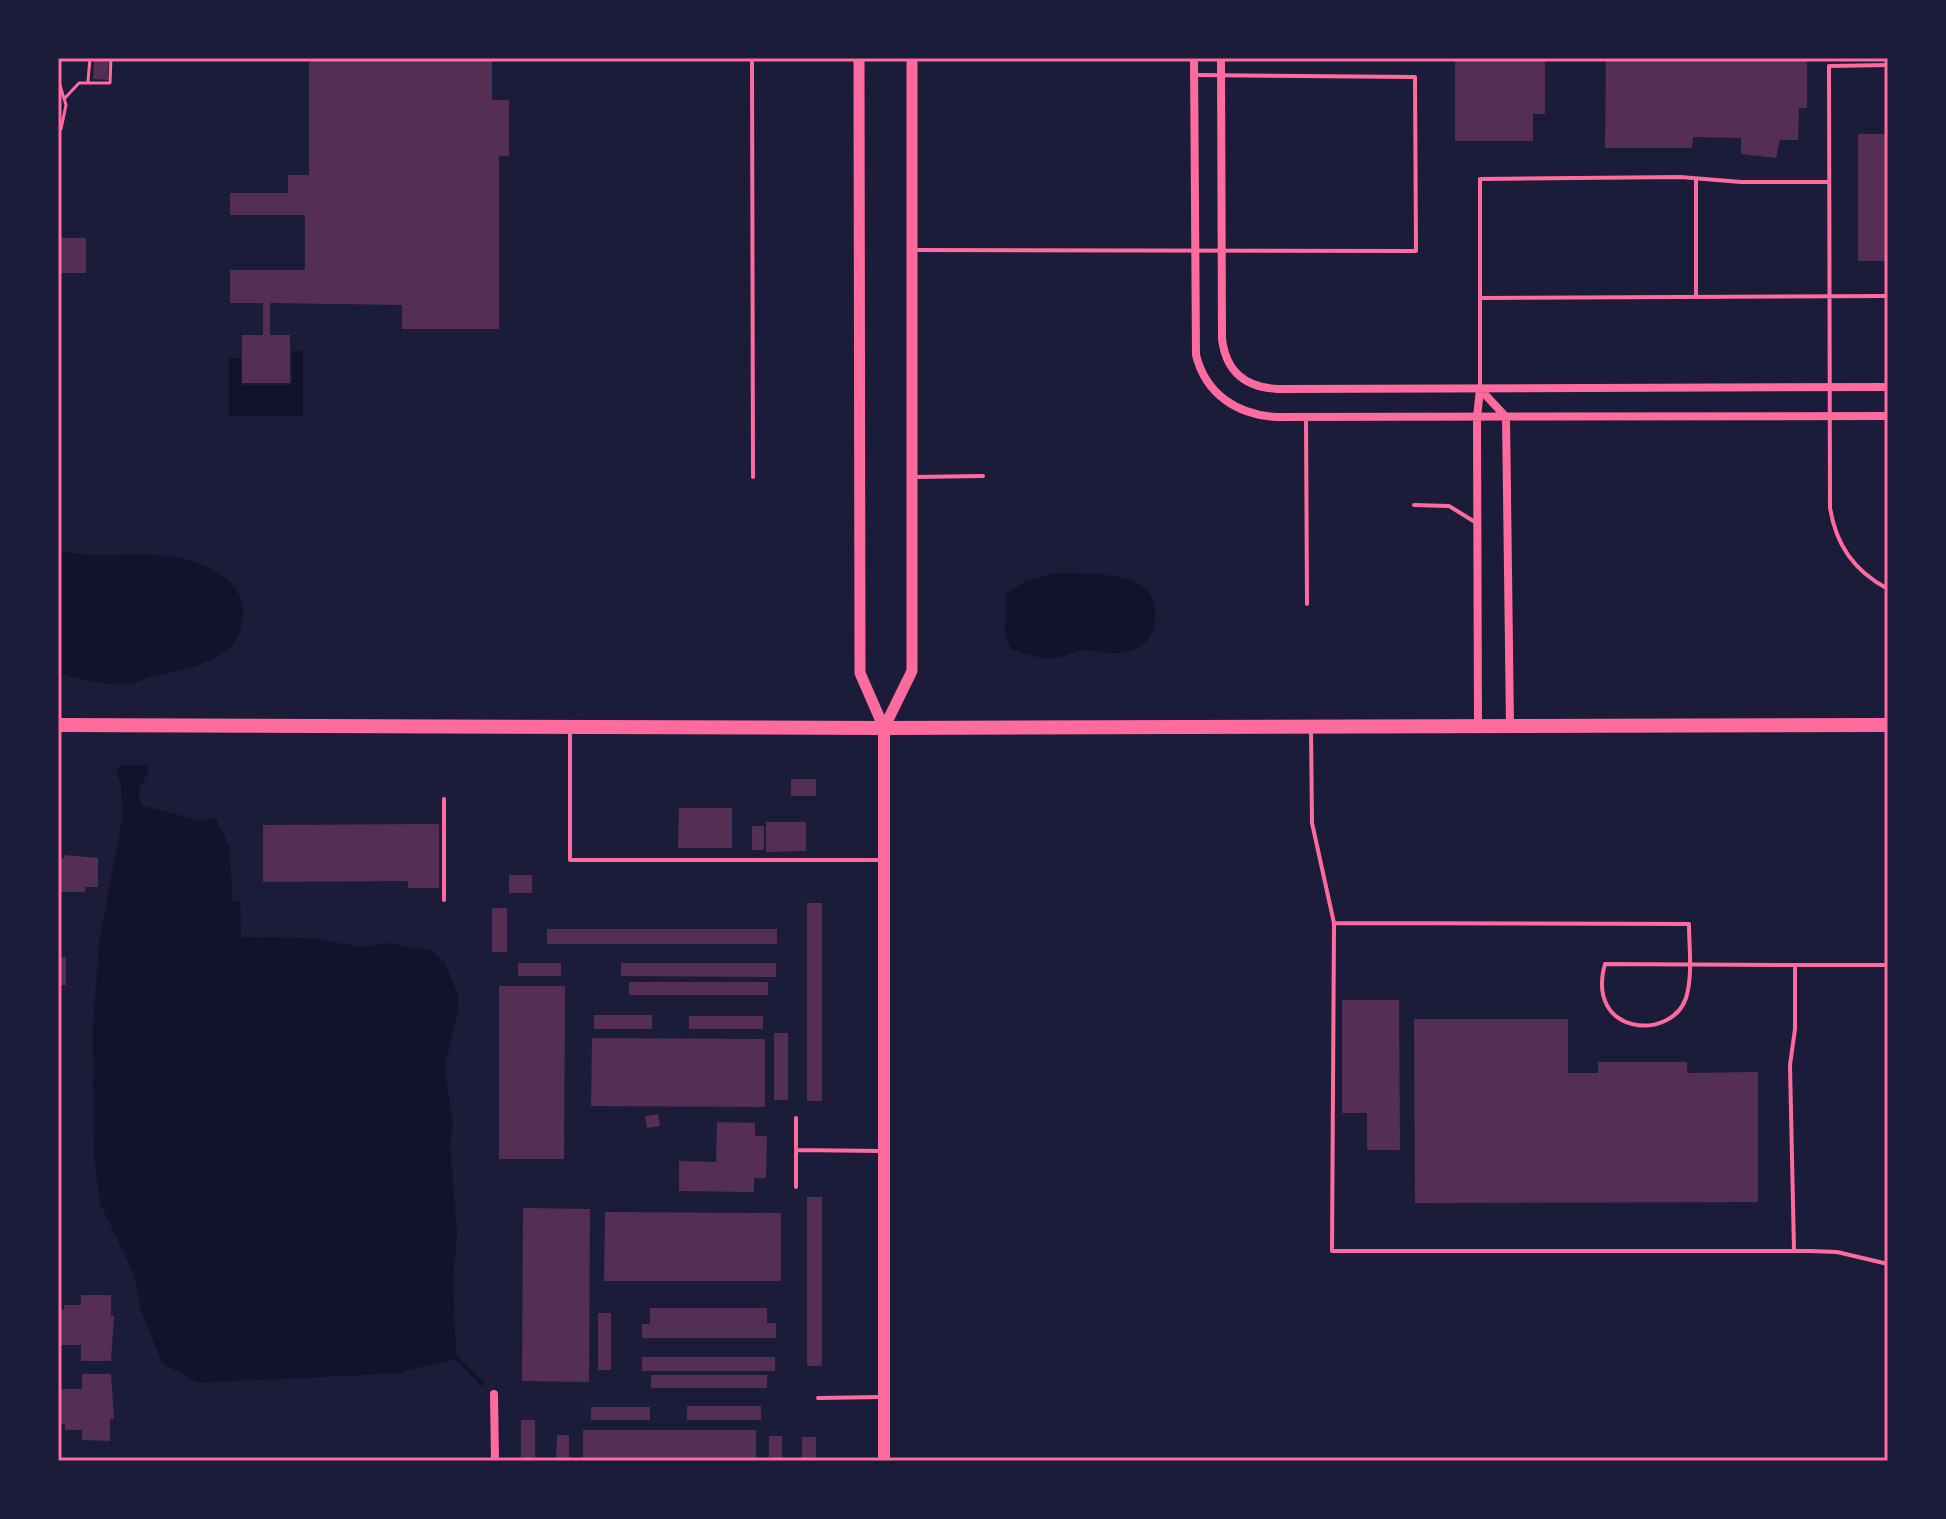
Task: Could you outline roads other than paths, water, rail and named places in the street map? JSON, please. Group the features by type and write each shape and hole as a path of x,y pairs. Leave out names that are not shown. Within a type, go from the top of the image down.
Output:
{"main road":[{"path":"58,725 884,728 1888,725"},
{"path":"884,728 884,1461"}],"street":[{"path":"859,58 860,673 884,728"},
{"path":"884,728 912,671 912,58"},
{"path":"1194,58 1196,355 1200,370 1220,397 1236,408 1256,415 1306,417 1888,416"},
{"path":"1221,58 1222,339 1225,355 1235,374 1257,387 1888,387"},
{"path":"1478,725 1477,417 1480,389"},
{"path":"1480,389 1506,417 1510,725"},
{"path":"494,1394 495,1461"}],"lane":[{"path":"752,58 753,477"},
{"path":"1829,58 1830,508 1834,532 1845,553 1863,573 1888,589"},
{"path":"1829,66 1888,65"},
{"path":"912,250 1416,251 1415,77 1194,75"},
{"path":"1480,389 1480,179 1696,178 1829,182"},
{"path":"1696,178 1696,297"},
{"path":"1480,298 1888,296"},
{"path":"1306,417 1307,604"},
{"path":"913,477 983,476"},
{"path":"1414,505 1449,506 1477,524"},
{"path":"1311,726 1312,823 1334,923 1332,1251 1837,1252 1888,1264"},
{"path":"570,727 570,860 884,860"},
{"path":"444,799 444,900"},
{"path":"1334,923 1689,924 1689,964 1685,1001 1673,1016 1656,1024 1626,1024 1612,1014 1603,1000 1600,982 1605,964 1689,964 1795,965 1888,965"},
{"path":"1794,1251 1790,1065 1795,1029 1795,965"},
{"path":"796,1118 796,1187"},
{"path":"796,1150 884,1151"},
{"path":"818,1398 884,1397"}],"waterway":[{"path":"456,1358 482,1383"}]}
